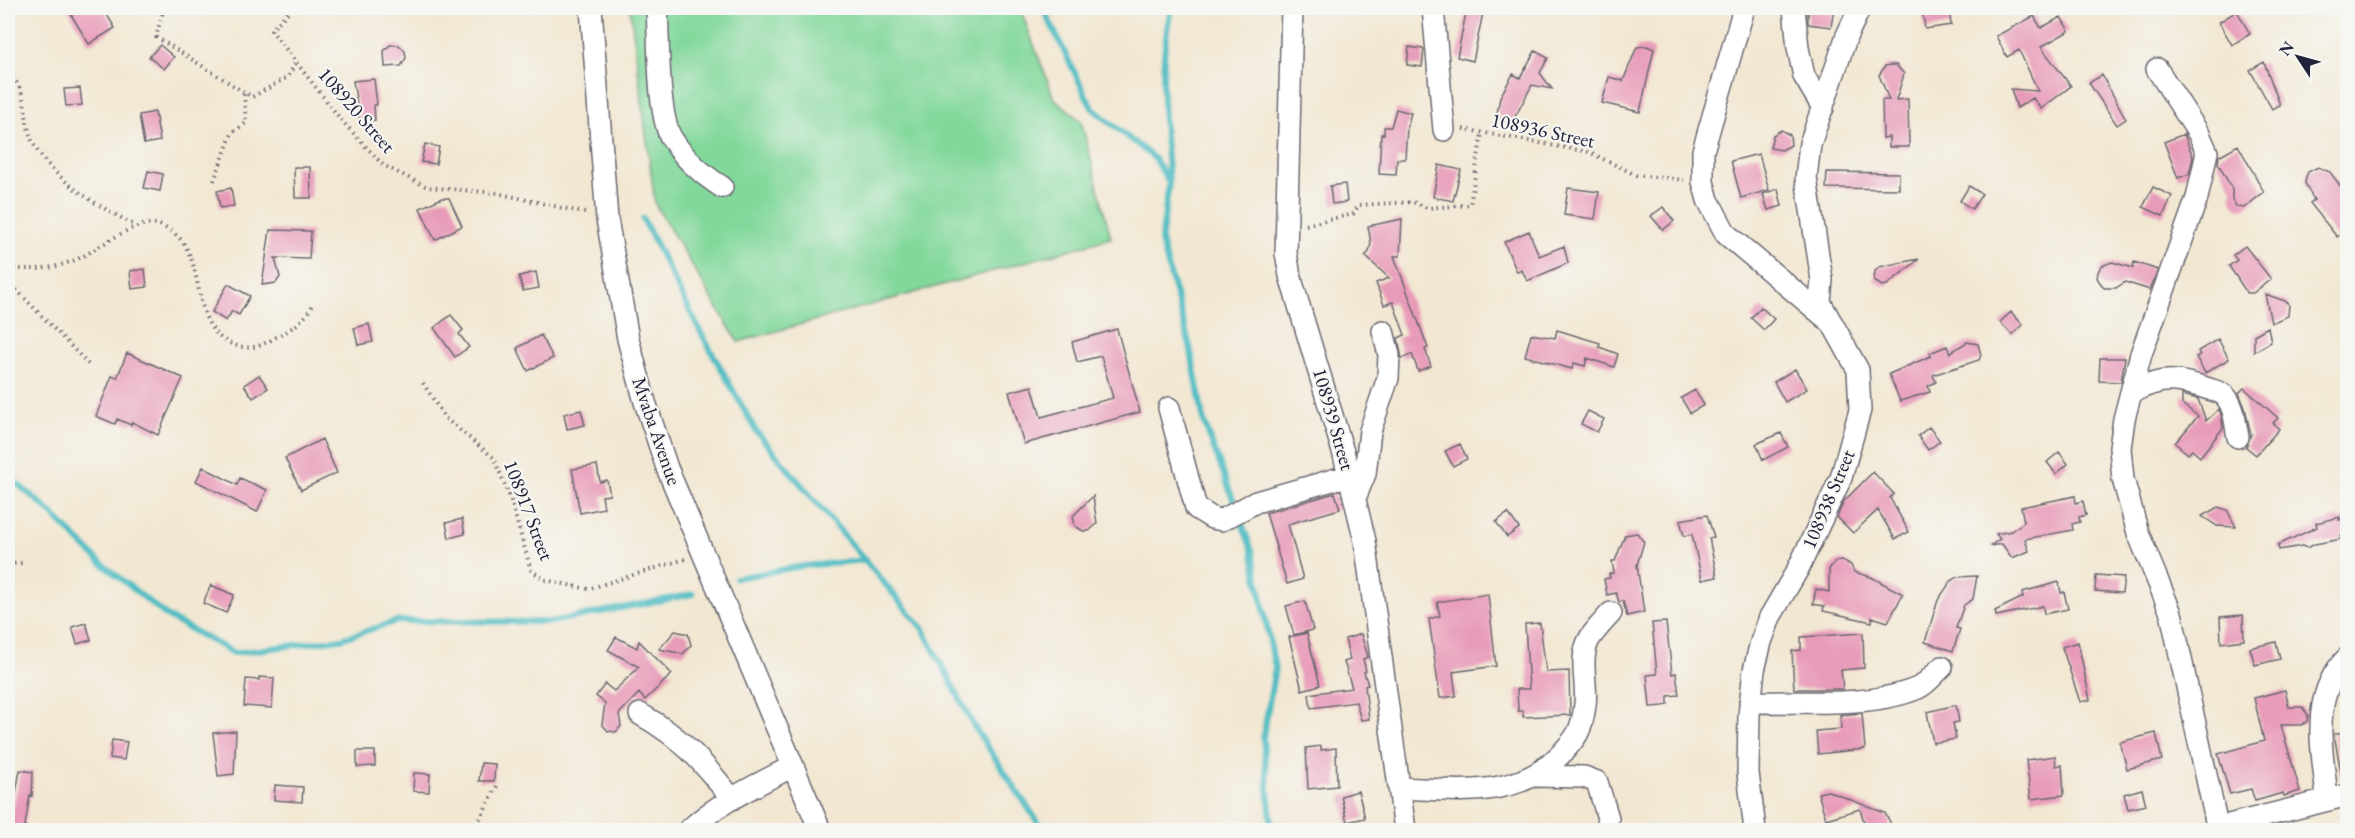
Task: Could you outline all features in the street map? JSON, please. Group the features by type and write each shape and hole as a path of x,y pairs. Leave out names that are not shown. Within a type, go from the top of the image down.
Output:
{"street":[{"name":"Mvaba Avenue","path":"591,8 607,219 628,339 645,402 667,468 820,831"},
{"path":"657,8 663,110 671,138 706,177 722,187"},
{"name":"108939 Street","path":"1292,8 1292,90 1285,231 1290,276 1355,498 1371,576 1392,748 1405,831"},
{"path":"1433,8 1444,130"},
{"name":"108938 Street","path":"1744,8 1703,151 1703,182 1714,214 1726,234 1832,323 1858,370 1860,410 1856,432 1841,478 1798,569 1770,617 1754,670 1750,702 1748,773 1755,831"},
{"path":"1794,8 1798,48 1804,76 1822,108"},
{"path":"1832,323 1820,302 1822,280 1806,178 1810,144 1847,35 1860,8"},
{"path":"2157,69 2199,134 2207,152 2197,198 2141,354 2133,392 2124,419 2120,448 2123,479 2138,533 2158,576 2170,613 2218,829 2337,797 2320,712 2325,690 2348,657"},
{"path":"1355,498 1365,474 1370,431 1388,378 1389,355 1383,331"},
{"path":"2133,392 2150,382 2168,379 2193,383 2224,394 2232,405 2238,437"},
{"path":"1169,408 1196,508 1212,518 1222,520 1256,502 1350,475"},
{"path":"1400,788 1495,788 1512,786 1535,776 1573,744 1580,730 1587,690 1584,660 1589,639 1611,613"},
{"path":"1750,702 1850,701 1890,696 1920,688 1942,666"},
{"path":"640,714 667,729 694,751 732,799"},
{"path":"689,831 704,816 793,766"},
{"path":"1535,776 1584,777 1598,782 1608,818"}],"path":[{"path":"164,8 156,37 252,97 288,77 296,62"},
{"name":"108920 Street","path":"292,8 271,30 349,129 383,165 427,187 497,192 607,219"},
{"path":"8,73 23,94 27,129 47,163 101,206 134,225 158,224 180,237 192,259 204,313 212,329 223,341 240,347 257,348 306,318 312,306"},
{"path":"214,181 232,133 246,123 244,92"},
{"name":"108936 Street","path":"1444,130 1457,128 1589,152 1636,176 1703,182"},
{"path":"1285,231 1353,214 1359,205 1413,202 1427,208 1470,205 1482,133"},
{"path":"8,268 38,271 71,261 107,244 134,225"},
{"path":"8,281 91,368"},
{"name":"108917 Street","path":"423,383 446,418 494,459 510,498 531,570 545,580 588,589 703,554"},
{"path":"8,564 22,563"},
{"path":"474,831 497,786"}],"green space":[{"path":"630,8 1020,8 1054,98 1081,121 1111,238 738,342 655,204"}],"building":[{"path":"67,8 103,8 115,28 89,44"},
{"path":"1467,8 1484,8 1473,61 1457,57"},
{"path":"1808,8 1834,8 1831,27 1808,24"},
{"path":"1922,8 1949,8 1951,25 1925,29"},
{"path":"2237,11 2250,34 2232,45 2219,22"},
{"path":"2034,16 2041,28 2061,17 2069,31 2041,47 2071,86 2041,109 2033,98 2017,108 2011,89 2038,91 2019,50 2007,57 1996,36"},
{"path":"160,45 174,57 164,69 149,57"},
{"path":"390,45 399,45 405,51 406,58 401,66 385,67 384,51"},
{"path":"1647,46 1654,49 1640,112 1602,103 1609,77 1623,81 1637,47"},
{"path":"1409,47 1424,49 1422,67 1407,65"},
{"path":"1535,51 1548,58 1540,73 1552,89 1532,85 1515,117 1509,122 1501,120 1497,113 1500,97 1513,74 1520,78"},
{"path":"2264,62 2280,105 2272,109 2250,70"},
{"path":"1896,65 1904,74 1896,100 1908,99 1909,147 1889,147 1889,137 1883,138 1882,100 1889,100 1879,75 1885,66"},
{"path":"2102,75 2126,119 2117,125 2089,83"},
{"path":"374,79 377,105 374,105 375,120 360,122 353,81"},
{"path":"80,88 82,105 66,106 64,89"},
{"path":"1396,109 1411,113 1407,127 1405,159 1397,159 1396,175 1379,174 1381,134 1384,134 1384,127 1391,127"},
{"path":"155,112 160,141 144,144 139,115"},
{"path":"1781,130 1790,135 1791,145 1782,150 1770,148 1773,135"},
{"path":"2184,134 2193,157 2189,174 2178,178 2164,142"},
{"path":"425,144 439,147 436,164 421,162"},
{"path":"2238,145 2264,192 2244,208 2237,207 2232,200 2232,189 2218,163 2219,156"},
{"path":"1759,154 1769,190 1741,198 1731,161"},
{"path":"1439,165 1461,170 1453,201 1433,197"},
{"path":"294,167 310,167 311,198 295,198"},
{"path":"2318,167 2330,172 2348,196 2348,229 2337,237 2310,203 2314,200 2305,183 2306,177 2308,172"},
{"path":"148,171 163,174 160,191 144,188"},
{"path":"1827,172 1899,173 1899,189 1826,188"},
{"path":"1345,184 1347,202 1332,204 1330,186"},
{"path":"1969,186 1982,194 1972,209 1960,201"},
{"path":"2153,187 2172,196 2163,216 2143,207"},
{"path":"231,188 234,206 220,208 217,191"},
{"path":"1568,188 1599,192 1595,219 1564,215"},
{"path":"1778,189 1782,206 1768,210 1763,194"},
{"path":"442,198 449,198 462,226 435,240 420,208"},
{"path":"1663,207 1674,221 1663,230 1651,216"},
{"path":"1402,219 1400,256 1394,256 1428,348 1425,349 1431,366 1418,371 1412,354 1402,359 1398,338 1405,335 1393,302 1384,305 1376,283 1389,278 1365,256 1369,252 1371,243 1368,226"},
{"path":"270,230 311,231 309,259 275,258 280,277 276,283 262,285"},
{"path":"1529,231 1539,256 1564,246 1568,263 1527,281 1522,270 1517,272 1504,242"},
{"path":"2245,246 2271,279 2253,293 2247,293 2229,266 2237,260 2233,255"},
{"path":"1919,259 1887,285 1882,286 1874,281 1875,271 1879,267"},
{"path":"2112,262 2133,268 2134,262 2158,270 2150,290 2125,282 2116,288 2104,288 2097,278 2098,272 2101,266"},
{"path":"145,269 147,287 132,289 130,271"},
{"path":"536,272 539,288 523,291 519,276"},
{"path":"228,284 250,296 239,315 232,311 226,321 212,312"},
{"path":"2265,294 2289,304 2288,316 2271,323"},
{"path":"1761,307 1774,319 1764,330 1751,318"},
{"path":"2011,312 2023,325 2012,335 2000,322"},
{"path":"451,315 463,330 459,334 469,347 455,357 434,328"},
{"path":"369,324 373,342 358,345 354,328"},
{"path":"2268,327 2271,342 2254,352 2254,335"},
{"path":"1117,329 1140,412 1024,444 1009,392 1032,386 1041,417 1113,398 1101,356 1077,362 1072,342"},
{"path":"1557,330 1600,343 1599,347 1618,354 1614,367 1587,358 1585,366 1574,363 1572,369 1525,356 1531,334 1555,338"},
{"path":"541,335 553,358 528,371 517,348"},
{"path":"2218,339 2229,359 2205,373 2196,357 2200,355 2198,351"},
{"path":"1967,342 1978,344 1981,355 1979,360 1933,375 1936,382 1928,386 1930,392 1900,401 1889,374 1931,356 1930,353 1947,346 1950,353"},
{"path":"127,353 183,378 158,435 132,422 131,425 117,419 115,424 96,416 112,376 117,378"},
{"path":"2100,358 2125,358 2121,382 2099,381"},
{"path":"1795,369 1807,389 1785,402 1774,382"},
{"path":"259,375 268,388 253,398 244,385"},
{"path":"2244,388 2278,418 2273,423 2279,429 2256,455 2246,447 2251,435 2239,393"},
{"path":"1695,390 1704,405 1690,413 1681,398"},
{"path":"2182,395 2198,399 2206,421 2219,409 2221,414 2223,428 2200,457 2192,450 2188,454 2175,443 2198,416 2182,404"},
{"path":"581,410 585,425 567,429 564,414"},
{"path":"1588,411 1604,419 1597,432 1581,424"},
{"path":"1929,427 1940,441 1928,450 1918,436"},
{"path":"1781,433 1788,447 1763,460 1756,444"},
{"path":"322,439 337,473 301,490 285,458"},
{"path":"1460,444 1467,459 1453,466 1445,451"},
{"path":"2059,452 2068,464 2056,474 2047,462"},
{"path":"597,465 600,482 607,480 610,495 602,496 604,508 580,513 572,469"},
{"path":"203,467 237,485 240,478 267,490 257,512 196,481"},
{"path":"1873,472 1894,494 1890,498 1909,532 1895,539 1878,510 1853,533 1837,517 1844,501"},
{"path":"1335,493 1340,509 1288,524 1303,579 1287,584 1266,513"},
{"path":"1093,496 1097,524 1089,531 1083,531 1075,526 1073,516"},
{"path":"2075,496 2076,503 2083,501 2086,515 2079,517 2080,522 2072,524 2073,530 2025,539 2029,551 2012,558 2002,544 1990,546 2000,539 1996,534 2011,531 2024,522 2021,507"},
{"path":"2218,507 2227,510 2236,527 2217,526 2202,516"},
{"path":"1508,513 1519,528 1507,537 1496,522"},
{"path":"1707,515 1714,537 1709,538 1717,577 1702,580 1692,534 1684,536 1680,520"},
{"path":"2340,517 2339,520 2348,518 2348,534 2341,535 2342,539 2315,544 2307,548 2302,546 2279,550 2278,545 2317,527 2316,523"},
{"path":"462,519 465,534 449,538 446,523"},
{"path":"1637,533 1644,542 1637,565 1644,612 1627,616 1623,601 1619,602 1616,593 1607,595 1604,579 1610,578 1609,574 1614,573 1612,561 1615,561 1625,535"},
{"path":"1842,560 1851,565 1854,572 1871,577 1903,594 1888,622 1872,617 1872,622 1823,611 1824,606 1813,604 1816,589 1829,592 1829,569 1836,561"},
{"path":"2096,575 2124,577 2122,593 2095,591"},
{"path":"1977,576 1973,599 1964,605 1956,628 1960,629 1953,651 1925,642 1938,600 1951,581 1957,577"},
{"path":"2059,582 2068,609 2044,614 2043,606 1996,616 1995,611 2023,597 2022,592"},
{"path":"211,585 234,595 226,613 203,603"},
{"path":"1488,594 1496,666 1453,672 1456,696 1440,698 1429,619 1440,616 1437,602"},
{"path":"1305,601 1313,630 1294,635 1286,606"},
{"path":"2243,615 2244,640 2221,643 2220,617"},
{"path":"1666,622 1672,674 1676,673 1679,695 1668,696 1668,704 1664,706 1650,707 1647,675 1657,674 1652,623"},
{"path":"86,623 91,640 77,644 72,627"},
{"path":"1540,623 1546,672 1569,671 1570,715 1523,717 1523,711 1518,711 1517,689 1529,689 1525,624"},
{"path":"675,631 688,634 691,645 683,654 659,649"},
{"path":"1307,633 1320,685 1302,690 1289,637"},
{"path":"1863,633 1864,668 1841,670 1843,689 1794,689 1792,651 1801,650 1801,637"},
{"path":"1361,634 1368,657 1363,659 1368,685 1365,686 1369,719 1361,720 1356,702 1311,708 1309,694 1352,688 1344,662 1350,660 1345,639"},
{"path":"616,637 637,648 639,641 672,674 645,700 639,693 619,714 621,726 616,732 608,731 602,724 605,703 596,696 605,684 614,691 639,667 608,650"},
{"path":"2078,642 2090,700 2080,702 2062,647"},
{"path":"2276,642 2280,659 2255,665 2250,648"},
{"path":"259,677 274,678 272,708 244,706 246,679 259,680"},
{"path":"2285,690 2289,707 2302,707 2308,715 2307,721 2302,725 2281,725 2300,791 2255,801 2251,789 2230,794 2218,754 2264,741 2254,698"},
{"path":"1956,705 1959,722 1953,723 1956,739 1933,743 1927,712"},
{"path":"1862,713 1865,749 1818,754 1816,731 1841,729 1840,715"},
{"path":"236,731 234,774 218,776 213,733"},
{"path":"2348,731 2348,777 2342,778 2334,734"},
{"path":"2156,733 2162,760 2127,769 2120,742"},
{"path":"112,740 127,742 124,760 110,758"},
{"path":"1321,746 1321,750 1336,748 1337,786 1308,789 1306,748"},
{"path":"357,751 375,751 375,766 357,767"},
{"path":"2055,756 2056,766 2062,765 2064,795 2031,799 2026,760"},
{"path":"481,763 495,764 494,781 479,781"},
{"path":"20,770 33,772 32,796 30,795 24,831 9,831"},
{"path":"414,773 430,774 429,792 413,791"},
{"path":"275,785 303,787 302,802 274,800"},
{"path":"2142,789 2146,805 2128,809 2124,794"},
{"path":"1358,791 1365,818 1347,822 1341,796"},
{"path":"1828,791 1885,813 1890,822 1889,831 1867,831 1860,809 1826,819 1818,793"}],"waterway":[{"path":"1043,8 1092,108 1155,159 1169,183 1161,241 1190,346 1204,422 1252,550 1275,668 1263,738 1272,830"},
{"path":"1169,180 1163,73 1171,8"},
{"path":"643,219 700,331 756,431 923,629 975,728 1043,830"},
{"path":"8,476 45,507 100,562 168,617 234,653 341,639 397,621 550,622 693,594"},
{"path":"736,578 803,566 866,560"}]}
